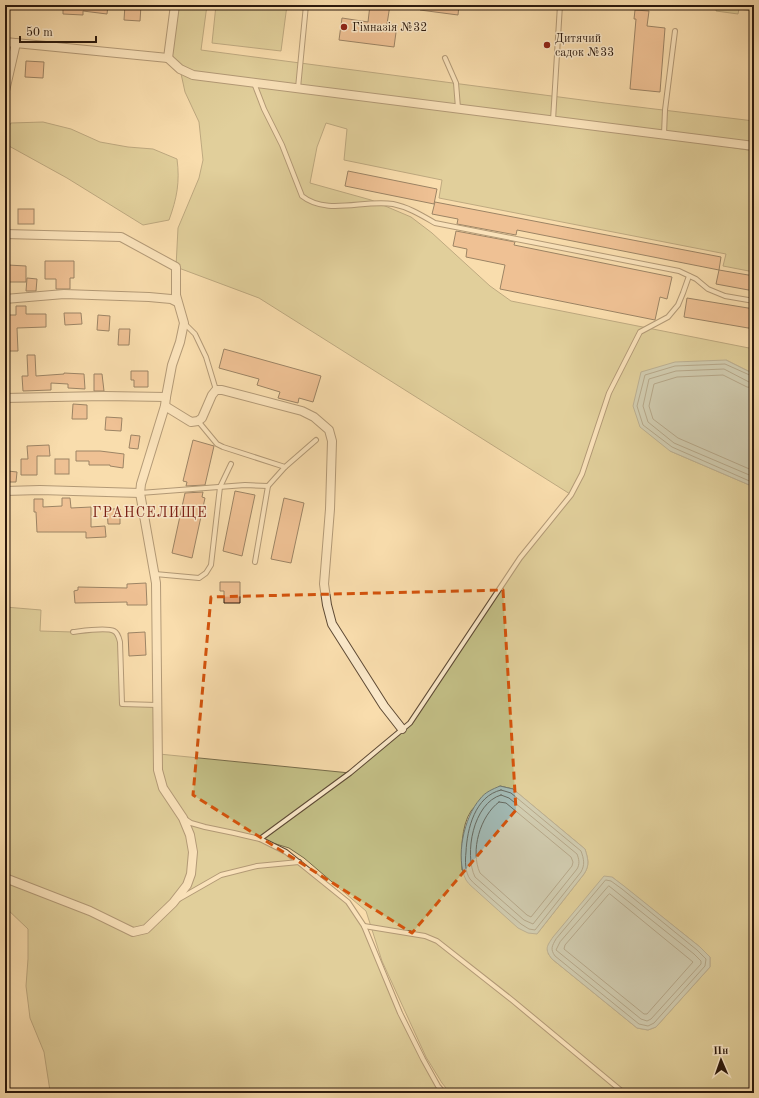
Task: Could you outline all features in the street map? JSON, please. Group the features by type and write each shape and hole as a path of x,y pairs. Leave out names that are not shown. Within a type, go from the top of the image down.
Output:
{"street":[{"path":"168,58 175,5"},
{"path":"5,42 168,58 180,69 193,75 754,146"},
{"path":"5,92 16,43"},
{"path":"5,234 122,238 176,267 177,302 184,323 172,365 165,402 141,484 140,493 155,574 159,754 158,770 163,788 183,818 190,835 193,852 191,874 187,885 173,903 146,928 133,932 90,911 5,878"},
{"path":"5,299 64,294 171,298 177,302"},
{"path":"5,398 104,396 165,402 191,422 198,421 202,418 216,390 222,390 302,411 329,430 332,441 330,502 324,584 327,605 332,624 384,706 402,729"},
{"path":"5,492 40,490 140,493"}],"lane":[{"path":"298,89 306,5"},
{"path":"553,120 560,5"},
{"path":"664,134 665,110 675,31"},
{"path":"445,58 456,83 458,108"},
{"path":"254,83 264,109 282,145 302,196 308,201 333,206 391,204 405,207 435,223 679,271 696,279 708,289 725,296 754,301"},
{"path":"260,839 350,773 410,723 520,558 571,494 582,474 609,393 640,332 668,317 678,305 684,293 689,276"},
{"path":"184,323 195,334 206,357 216,390"},
{"path":"198,421 217,444 285,467"},
{"path":"255,562 268,486 285,467 316,440"},
{"path":"155,574 199,578 206,573 211,565 220,487 231,464"},
{"path":"140,493 220,487 268,486"},
{"path":"73,632 108,630 114,632 118,636 120,642 122,704 157,705"},
{"path":"183,818 191,823 205,827 260,839 286,852 348,902 364,926 400,1013 422,1059 438,1086 444,1093"},
{"path":"173,903 221,875 257,866 299,862"},
{"path":"364,926 425,936 437,941 530,1015 624,1093"}],"highlighted area":[{"path":"503,590 516,810 412,933 193,795 211,597"}],"shaded area":[{"path":"175,5 207,5 201,50 754,121 754,146 679,139 754,151 754,272 723,266 726,254 439,198 442,180 344,160 347,129 326,123 317,147 310,183 371,200 411,217 432,233 490,286 511,301 754,349 754,374 726,360 670,451 754,487 754,1093 450,1093 426,1057 382,961 366,911 304,858 289,848 263,840 286,852 348,902 364,926 423,1059 444,1093 49,1093 50,1091 44,1052 30,1018 26,986 28,929 5,907 5,607 41,610 40,631 73,632 108,630 118,636 122,704 157,705 159,754 350,773 410,723 520,558 570,494 259,298 176,267 178,228 199,178 203,160 199,122 185,92 180,69 168,58","holes":["500,786 513,789 585,849 587,856 588,865 586,871 537,934 462,870 462,839 468,817 477,805","612,877 700,947 710,957 710,967 656,1027 648,1030 637,1028 552,959 548,953"]},
{"path":"216,5 287,5 281,51 212,43"},
{"path":"717,5 754,5 754,11 739,9 738,14 716,11"},
{"path":"43,122 71,129 100,142 128,147 153,149 177,159 177,190 169,220 143,225 67,178 9,146 5,133 11,123"}],"water":[{"path":"726,360 754,374 754,487 670,451 640,427 633,406 641,372 675,362"},
{"path":"500,786 513,789 585,849 587,856 588,865 586,871 537,934 528,933 518,928 469,884 463,871 461,849 470,816 474,807 484,794"},
{"path":"604,876 612,877 624,886 700,947 710,957 710,967 656,1027 648,1030 637,1028 552,959 547,950 553,937"}],"building":[{"path":"63,5 108,5 107,14 83,11 83,15 63,14"},
{"path":"125,5 141,5 140,21 124,20"},
{"path":"370,5 390,5 387,24 397,25 394,47 339,40 342,18 368,22"},
{"path":"420,5 459,5 458,15 420,10"},
{"path":"635,10 649,11 647,26 665,28 660,92 630,89 636,19 634,19"},
{"path":"26,61 44,62 43,78 25,77"},
{"path":"348,171 437,189 434,204 345,186"},
{"path":"435,202 721,257 719,270 517,230 516,235 457,224 458,219 432,214"},
{"path":"18,209 34,209 34,224 18,224"},
{"path":"456,231 515,242 514,245 672,277 667,299 660,297 655,320 500,289 505,265 466,257 467,249 453,246"},
{"path":"45,261 74,261 74,278 70,278 70,289 56,289 56,279 45,279"},
{"path":"8,265 26,266 26,282 8,282"},
{"path":"719,270 754,276 754,291 716,284"},
{"path":"27,278 37,279 36,291 26,291"},
{"path":"687,298 754,309 754,329 684,317"},
{"path":"16,306 26,306 26,314 46,314 46,327 17,328 18,351 7,351 5,315 16,315"},
{"path":"64,313 81,313 82,324 65,325"},
{"path":"98,315 110,316 109,331 97,330"},
{"path":"119,329 130,329 129,345 118,345"},
{"path":"224,349 321,376 313,402 299,398 298,403 278,398 280,392 257,385 259,379 219,368"},
{"path":"27,355 35,355 36,376 64,373 84,374 85,389 68,388 68,384 51,383 51,390 23,391 22,376 28,376"},
{"path":"131,371 148,371 148,387 134,387 134,380 131,380"},
{"path":"94,374 102,374 104,391 94,391"},
{"path":"73,404 87,405 87,419 72,419"},
{"path":"106,417 122,418 121,431 105,430"},
{"path":"131,435 140,436 138,449 129,448"},
{"path":"193,440 214,446 205,485 186,486 187,482 183,481"},
{"path":"49,445 50,456 37,456 37,475 21,475 21,459 28,459 27,446"},
{"path":"76,451 100,451 124,454 123,468 110,465 89,465 89,461 76,461"},
{"path":"55,459 69,459 69,474 55,474"},
{"path":"8,471 17,472 16,482 8,482"},
{"path":"235,491 255,495 242,556 223,551"},
{"path":"203,492 202,497 205,498 192,558 172,553 185,493"},
{"path":"62,498 70,498 71,508 91,507 91,527 105,526 106,537 86,538 86,532 37,532 34,499 43,499 43,507 62,506"},
{"path":"284,498 304,503 291,563 271,559"},
{"path":"107,509 120,509 120,524 108,524"},
{"path":"220,582 240,582 240,603 224,603 224,591 220,591"},
{"path":"146,583 147,605 127,605 127,602 75,603 74,591 78,590 78,587 127,588 127,584"},
{"path":"145,632 146,655 129,656 128,633"}],"place":[{"name":"Гімназія №32","path":"344,27"},
{"name":"Дитячий садок №33","path":"547,45"}],"district":[{"name":"ГРАНСЕЛИЩЕ","path":"150,512"}]}
